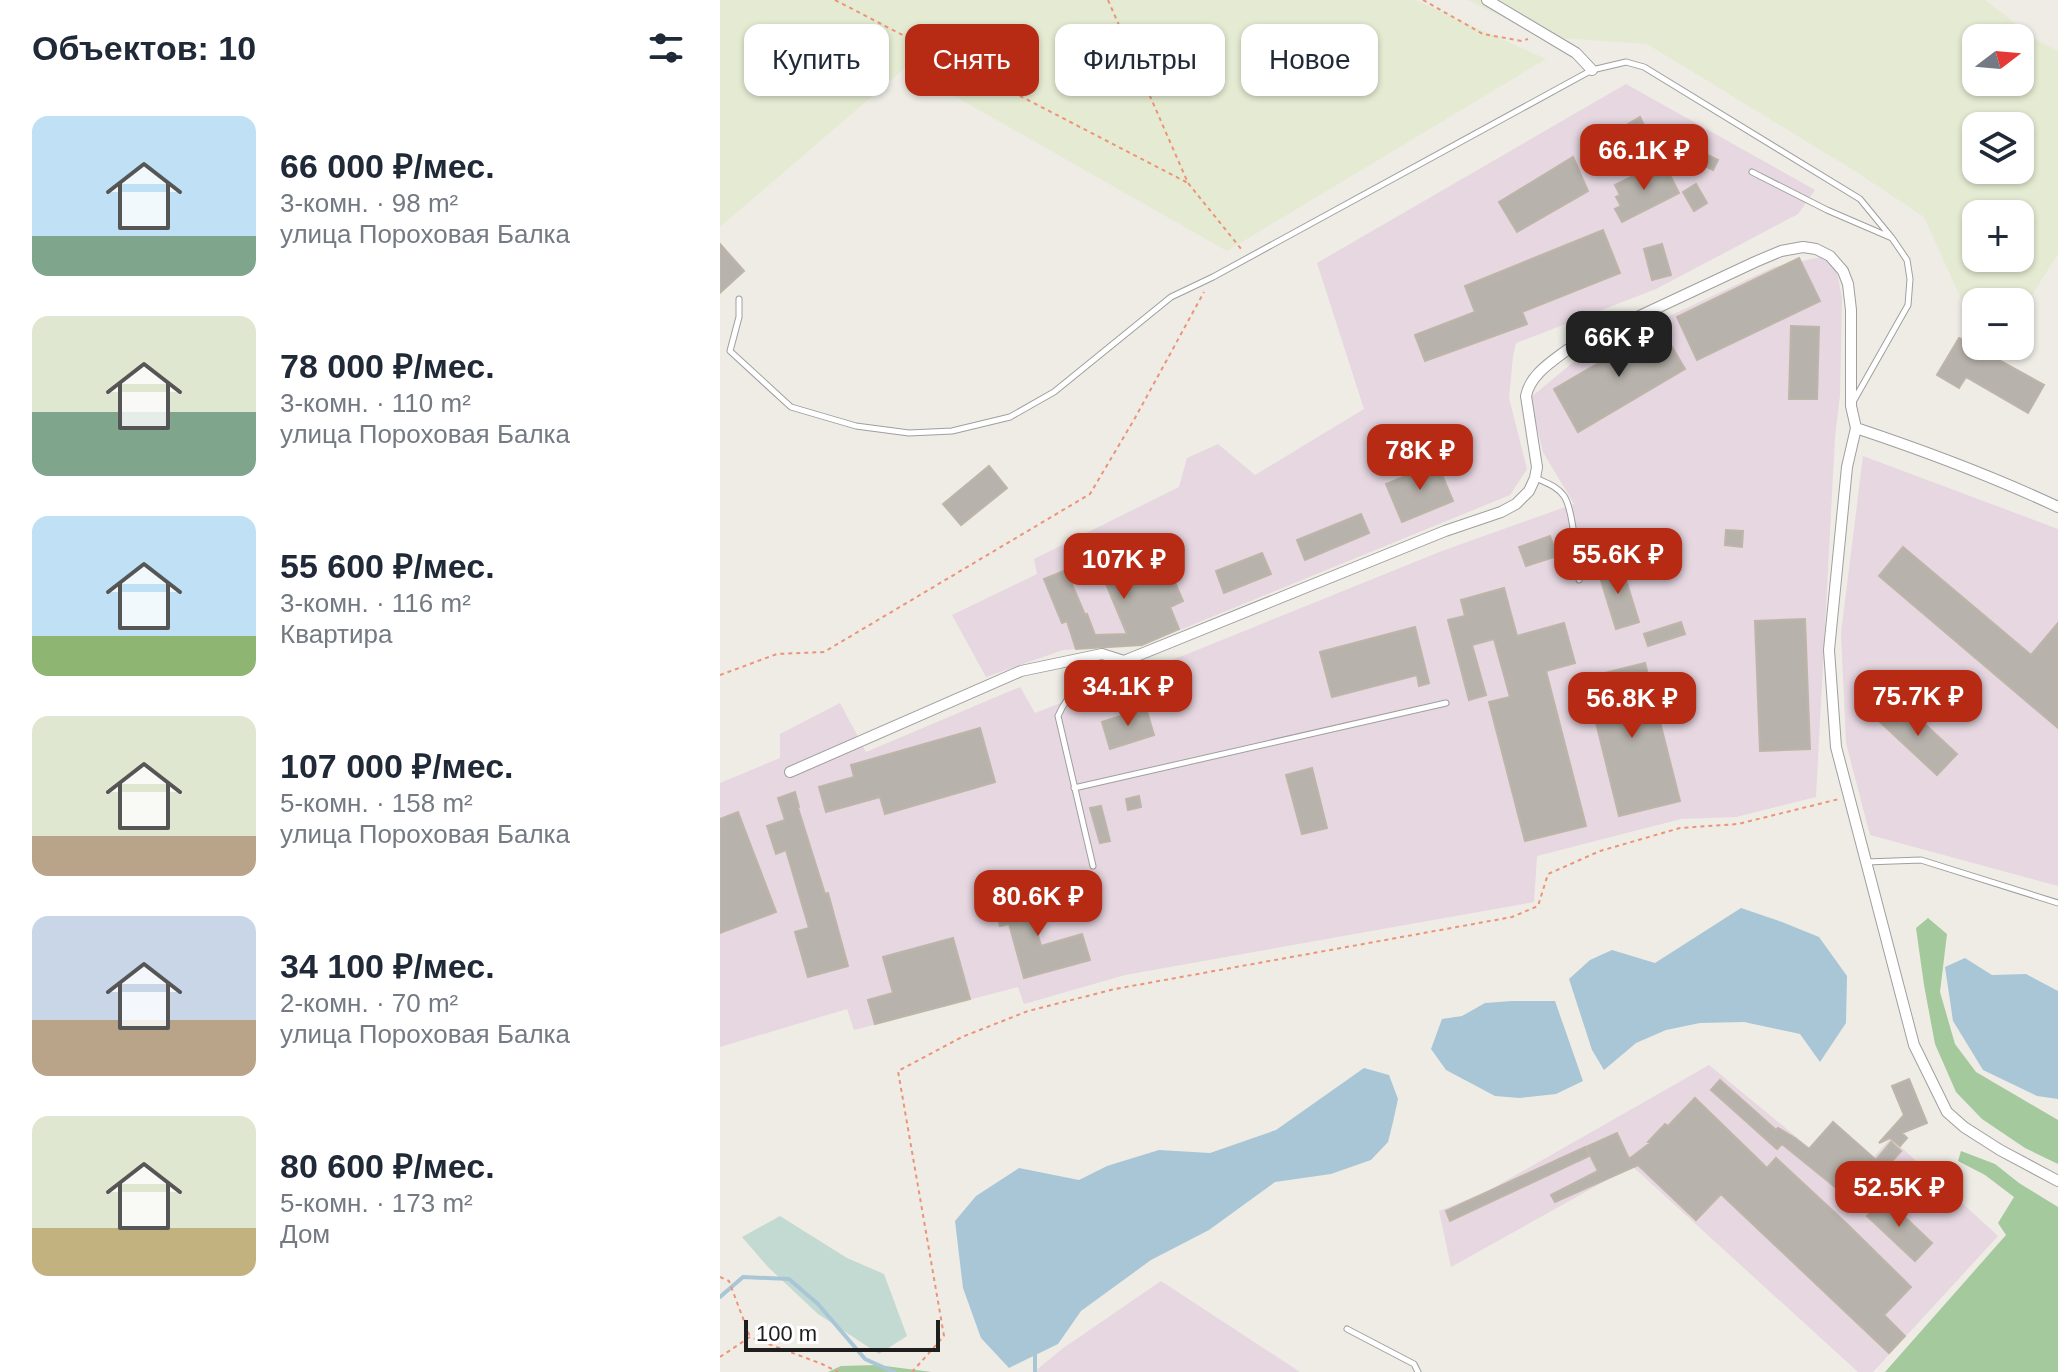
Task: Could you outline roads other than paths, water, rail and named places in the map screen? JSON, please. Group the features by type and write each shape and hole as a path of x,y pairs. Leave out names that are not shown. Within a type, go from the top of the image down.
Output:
{"street":[{"path":"1487,0 1576,53 1592,70"},
{"path":"790,772 1021,671 1102,654 1124,661 1445,531 1501,512 1516,504 1529,491 1535,478 1537,467 1526,396 1541,370 1567,350 1781,251 1803,247 1816,249 1830,256 1843,271 1851,310 1851,406 1856,428 1847,467 1829,650 1836,747 1848,797 1914,1045 1947,1112 2000,1150 2058,1181"},
{"path":"1856,428 1930,452 2006,482 2058,507"}],"lane":[{"path":"739,299 739,317 730,351 791,407 856,426 909,433 952,431 1010,417 1054,392 1171,297 1592,70 1626,62 1644,67 1860,199 1907,260 1910,279 1908,305 1851,406"},
{"path":"1752,172 1892,238"},
{"path":"1535,478 1554,486 1564,496 1569,509 1579,580"},
{"path":"1093,866 1058,716 1065,700 1085,681 1124,661"},
{"path":"1074,788 1446,703"},
{"path":"1865,862 1921,860 2058,903"},
{"path":"1347,1329 1414,1364 1418,1372"}],"waterway":[{"path":"720,1297 743,1277 789,1279 818,1304 865,1359 894,1372"},
{"path":"1035,1355 1035,1372"}]}
